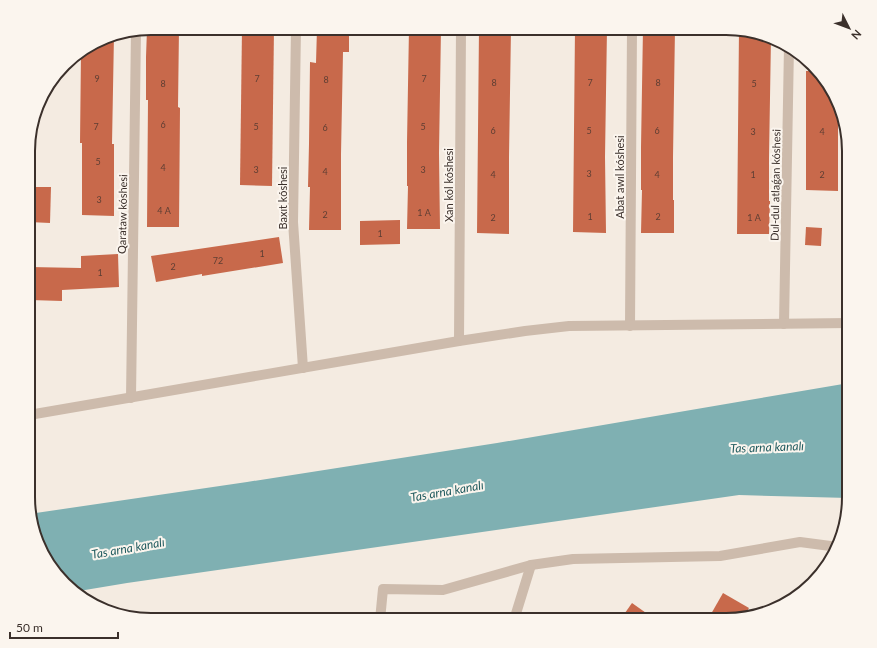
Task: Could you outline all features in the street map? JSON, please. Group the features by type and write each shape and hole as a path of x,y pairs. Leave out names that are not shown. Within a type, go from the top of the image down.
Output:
{"street":[{"name":"Baxıt kóshesi","path":"296,35 293,222 303,368"},
{"name":"Xan kól kóshesi","path":"459,341 461,35"},
{"name":"Abat awıl kóshesi","path":"630,326 632,35"},
{"name":"Qarataw kóshesi","path":"131,398 136,36"},
{"name":"Dul-dul atlaǵan kóshesi","path":"784,324 789,53"},
{"path":"35,414 459,341 569,326 842,323"},
{"path":"381,613 383,589 443,590 531,565 573,559 720,556 800,542 831,546"},
{"path":"516,613 531,565"}],"water":[{"name":"Tas arna kanalı","path":"842,384 842,498 739,495 82,590 69,579 54,562 41,535 37,520 36,513 497,443"}],"building":[{"path":"147,35 179,35 179,227 147,227 148,100 146,100"},
{"path":"242,35 274,35 272,186 240,185"},
{"path":"317,35 349,35 349,52 343,52 341,230 309,230 310,187 308,187 310,62 316,63"},
{"path":"409,35 441,35 439,153 440,229 407,229"},
{"path":"479,35 511,35 509,234 477,233"},
{"path":"575,35 607,35 605,157 606,233 573,232"},
{"path":"643,35 675,35 673,157 674,233 641,233"},
{"path":"739,36 749,37 771,44 769,158 770,201 769,234 737,234"},
{"path":"114,41 112,144 114,144 114,216 82,215 82,143 80,143 81,58 93,50"},
{"path":"806,71 810,71 823,86 833,106 838,121 838,191 806,190"},
{"path":"35,187 51,187 50,223 35,222"},
{"path":"400,220 400,244 360,245 360,221"},
{"path":"806,227 822,228 821,246 805,245"},
{"path":"279,237 283,263 156,282 151,256"},
{"path":"118,254 119,287 62,290 62,301 35,300 35,267 81,268 81,256"},
{"path":"723,593 749,608 747,611 741,612 712,613"},
{"path":"632,603 646,613 625,613"}]}
